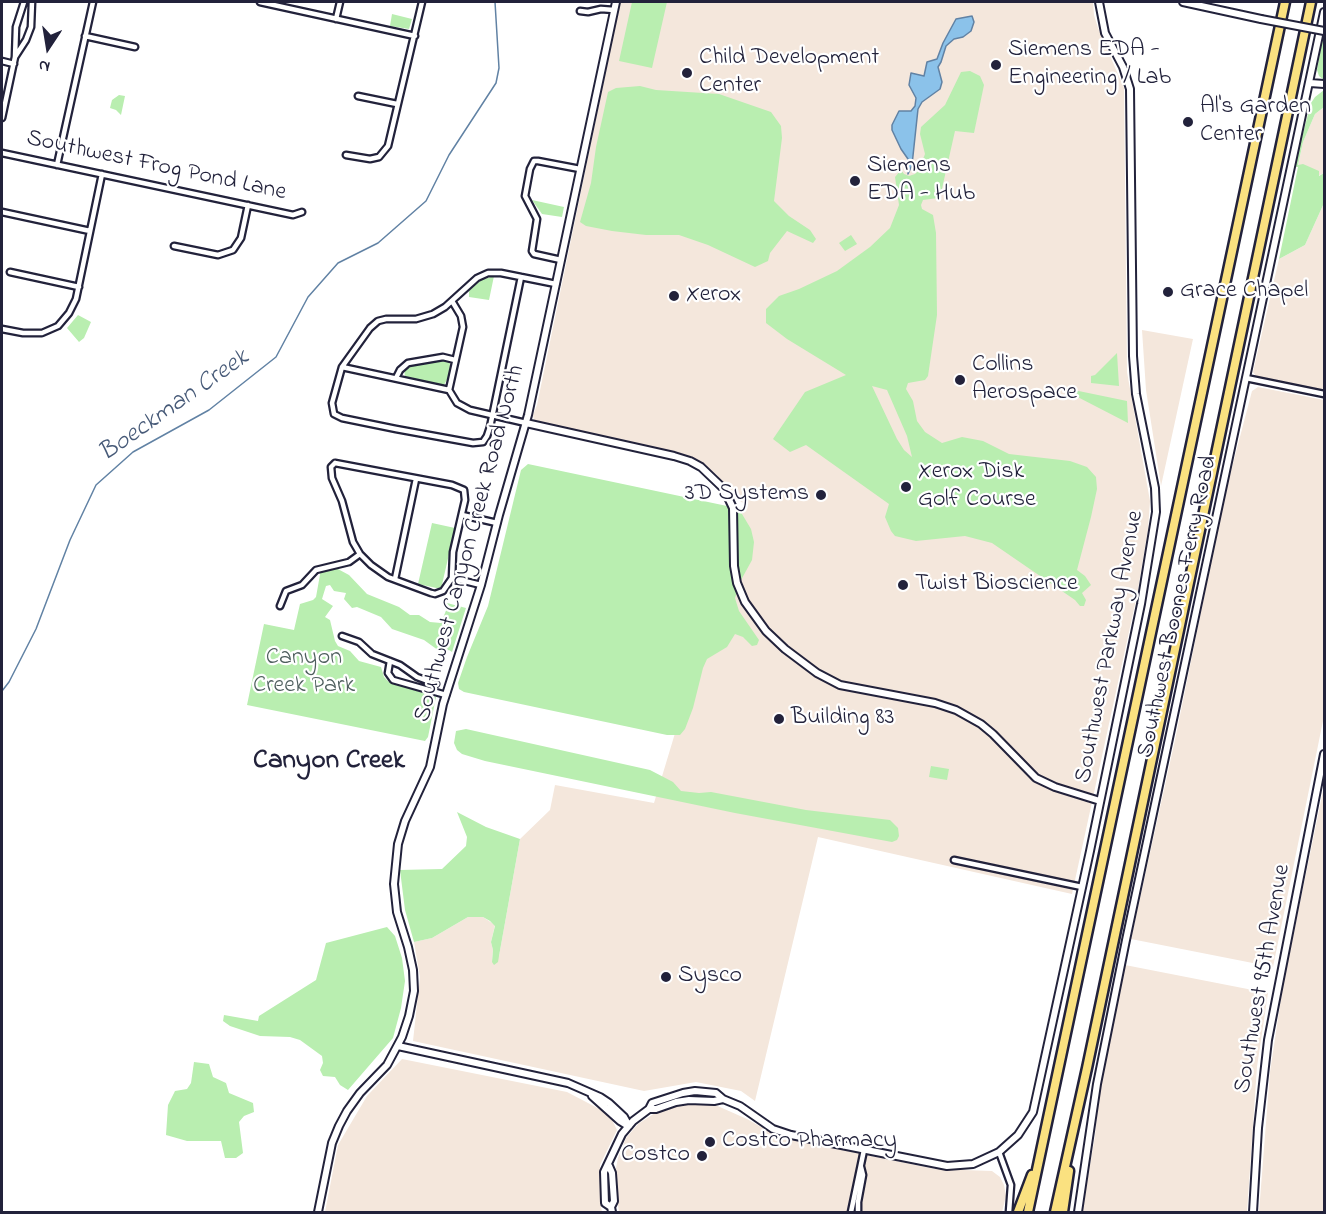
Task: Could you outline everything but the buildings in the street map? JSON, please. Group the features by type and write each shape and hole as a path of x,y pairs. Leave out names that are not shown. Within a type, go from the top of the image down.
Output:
{"highway":[{"path":"1028,1212 1285,2"},
{"path":"1054,1212 1311,2"},
{"path":"1063,1212 1078,1102"},
{"path":"1018,1212 1043,1144"}],"street":[{"path":"2,117 14,64 16,27 24,2"},
{"path":"15,57 31,27 32,2"},
{"path":"57,165 93,2"},
{"path":"260,2 415,36"},
{"path":"336,19 340,2"},
{"path":"346,155 370,159 379,157 389,142 422,2"},
{"name":"Southwest Canyon Creek Road North","path":"318,1212 332,1143 339,1126 353,1102 387,1065 398,1046 409,1016 414,985 410,952 396,902 394,884 396,857 403,827 430,767 446,695 482,585 526,423 616,2"},
{"name":"Southwest Parkway Avenue","path":"999,1152 1023,1129 1035,1107 1141,604 1156,522 1156,507 1134,371 1130,89 1124,67 1105,33 1099,2"},
{"path":"1183,2 1324,31"},
{"path":"580,11 614,10"},
{"name":"Southwest Boones Ferry Road","path":"1078,1212 1097,1084 1126,940 1324,12"},
{"path":"85,36 135,47"},
{"path":"2,61 14,64"},
{"path":"1310,83 1324,84"},
{"path":"358,96 397,104"},
{"name":"Southwest Frog Pond Lane","path":"2,153 293,215 302,212"},
{"path":"561,260 534,254 532,251 537,219 525,196 530,169 531,165 538,161 580,169"},
{"path":"2,328 33,334 58,326 69,314 78,287 102,174"},
{"path":"174,246 218,255 233,250 241,238 248,205"},
{"path":"2,212 90,231"},
{"path":"10,272 78,287"},
{"path":"521,277 493,416 486,439 478,443 338,417 334,414 332,403 342,367 378,321 425,318 441,310 477,278 484,275 497,273 521,277 556,284"},
{"path":"452,301 463,321 449,390 455,401 466,409 674,456 701,467 724,489 733,508 735,519 734,566 737,583 745,602 766,631 784,648 817,673 840,685 935,703 956,710 981,724 993,734 1036,778 1055,788 1100,801"},
{"path":"396,378 404,365 413,361 442,357 455,360"},
{"path":"342,367 449,390"},
{"path":"1246,378 1324,394"},
{"path":"339,463 416,478 452,485 464,490 466,495 453,552 452,578 443,591 435,594 380,573 360,554 353,542 342,501 332,478 331,467 339,463"},
{"path":"395,579 416,478"},
{"path":"462,515 497,523"},
{"path":"280,606 286,591 294,586 302,585 316,570 350,562 360,554"},
{"path":"452,578 482,585"},
{"path":"342,636 359,642 372,654 400,665 417,677 435,684"},
{"path":"390,661 388,673 393,680 446,695"},
{"name":"Southwest 95th Avenue","path":"1253,1212 1259,1119 1271,1020 1323,769 1324,754"},
{"path":"954,860 1082,887"},
{"path":"398,1046 556,1079 600,1096 618,1110 629,1126"},
{"path":"611,1210 606,1203 604,1172 609,1166 615,1146 629,1126 652,1103 660,1099 683,1093 716,1093 723,1099 740,1106 772,1129 935,1165 952,1167 979,1162 999,1152 1011,1185 1009,1212"},
{"path":"851,1212 864,1150"},
{"path":"858,1212 863,1174 861,1167"}],"shaded area":[{"path":"620,2 1093,2 1098,28 1124,88 1127,372 1150,501 1148,529 1137,595 1072,894 818,837 755,1101 741,1091 696,1082 644,1091 413,1041 420,977 414,942 432,938 468,917 483,917 495,925 491,942 492,962 499,956 520,839 550,810 555,785 654,803 744,504 724,489 717,475 694,459 673,452 537,424 534,420 533,415 537,405"},
{"path":"1324,107 1324,173 1318,176 1298,166 1303,142 1315,114"},
{"path":"1324,203 1324,392 1258,379 1253,372 1279,259 1305,245"},
{"path":"1142,330 1193,339 1161,486 1146,390"},
{"path":"1258,387 1324,400 1324,716 1273,967 1131,939 1175,740 1225,494 1252,391"},
{"path":"1324,786 1324,1212 1259,1212 1270,1072 1282,992 1279,979 1287,966"},
{"path":"1125,965 1268,993 1257,1067 1247,1212 1082,1212 1095,1136 1099,1093"},
{"path":"402,1059 567,1092 609,1114 617,1130 600,1165 602,1212 325,1212 338,1145 367,1096"},
{"path":"693,1102 713,1104 779,1137 935,1169 992,1171 1000,1177 1004,1185 1006,1196 1002,1212 619,1212 614,1178 618,1158 626,1138 638,1124 655,1113 677,1104"}],"green space":[{"path":"632,2 667,2 652,68 619,61"},
{"path":"392,14 412,19 409,29 390,26"},
{"path":"1323,36 1324,80 1319,76 1317,70"},
{"path":"970,71 980,76 984,85 974,133 955,131 941,193 938,198 923,200 921,205 922,209 933,215 936,233 937,315 928,376 925,380 908,383 906,389 913,401 917,421 925,432 942,443 962,437 983,441 1009,454 1070,461 1087,467 1096,477 1097,489 1077,570 1091,585 1082,593 1086,600 1084,606 1080,606 1075,600 992,543 965,536 916,541 895,536 885,517 889,504 806,445 790,452 773,439 805,392 846,375 787,339 766,323 766,309 779,296 837,271 870,247 890,228 899,205 895,177 901,170 909,176 919,170 925,154 920,134 921,127 945,105 961,72","holes":["872,386 887,390 907,436 912,457 897,439"]},
{"path":"640,86 656,90 719,94 771,112 781,126 782,138 774,201 789,216 810,230 816,239 813,243 787,231 770,253 768,261 755,267 708,245 679,235 646,235 612,231 586,226 580,222 591,183 608,92 616,88"},
{"path":"1324,90 1324,107 1315,114 1303,142 1298,165 1303,164 1319,171 1319,176 1324,173 1324,203 1305,245 1279,259 1298,167 1294,167 1311,103"},
{"path":"119,95 125,96 121,115 110,108 112,100"},
{"path":"532,200 564,207 562,217 542,214"},
{"path":"851,235 857,244 845,251 839,243"},
{"path":"494,276 489,300 469,297 469,291 481,280"},
{"path":"78,315 91,322 84,338 79,342 67,328"},
{"path":"1117,353 1119,386 1091,383 1091,376 1095,375"},
{"path":"449,359 451,372 444,385 405,377 404,367 427,360"},
{"path":"1069,389 1127,401 1128,423 1066,391"},
{"path":"528,464 739,509 751,529 754,542 752,560 741,580 735,598 739,611 759,640 757,645 752,646 743,637 735,634 727,647 707,659 693,708 685,729 680,735 667,735 464,692 459,689 458,683 467,657 488,606 521,470"},
{"path":"432,523 455,528 441,589 418,584"},
{"name":"Canyon Creek Park","path":"336,568 349,575 367,594 399,607 410,615 419,615 430,622 441,623 447,603 466,608 452,652 449,650 442,653 424,640 392,629 381,617 357,607 352,608 344,599 346,593 334,591 330,585 326,586 322,599 333,606 325,617 330,620 338,646 350,651 359,661 381,667 384,677 389,682 436,697 428,737 425,741 247,705 264,624 294,630 300,604 316,597 321,569"},
{"path":"466,729 650,770 673,782 681,791 711,792 806,810 890,820 898,828 899,836 892,842 735,813 485,761 462,754 457,750 454,743 456,731"},
{"path":"931,766 949,769 947,780 929,777"},
{"path":"457,812 486,827 520,839 498,962 494,965 491,942 495,926 490,921 483,917 468,917 432,938 414,942 405,910 400,870 442,869 466,846 467,837"},
{"path":"387,927 395,936 402,958 405,981 401,1008 393,1038 348,1090 340,1085 335,1077 323,1076 320,1070 323,1063 322,1056 300,1040 290,1037 260,1036 230,1026 223,1021 224,1015 258,1021 259,1016 316,980 326,943"},
{"path":"194,1062 209,1064 213,1077 226,1083 229,1093 253,1103 254,1112 244,1116 239,1122 243,1153 236,1158 225,1158 221,1141 187,1141 166,1135 168,1105 175,1091 187,1089 191,1083"}],"water":[{"path":"972,16 974,22 971,31 963,37 954,39 946,46 938,67 942,82 940,89 922,102 918,109 912,165 908,174 908,159 892,130 892,125 899,111 911,111 915,106 916,98 909,85 911,73 924,76 927,62 937,59 956,19"}],"waterway":[{"name":"Boeckman Creek","path":"2,691 9,682 36,629 70,540 96,485 133,452 209,410 276,357 308,297 338,263 378,243 426,201 449,155 496,83 499,68 495,2"}],"place":[{"name":"Siemens EDA - Engineering / Lab","path":"996,65"},
{"name":"Child Development Center","path":"687,73"},
{"name":"Al's Garden Center","path":"1188,122"},
{"name":"Siemens EDA - Hub","path":"855,181"},
{"name":"Grace Chapel","path":"1168,292"},
{"name":"Xerox","path":"674,296"},
{"name":"Collins Aerospace","path":"960,380"},
{"name":"Xerox Disk Golf Course","path":"906,487"},
{"name":"3D Systems","path":"821,495"},
{"name":"Twist Bioscience","path":"903,585"},
{"name":"Building 83","path":"779,719"},
{"name":"Sysco","path":"666,977"},
{"name":"Costco Pharmacy","path":"710,1142"},
{"name":"Costco","path":"702,1156"}],"district":[{"name":"Canyon Creek","path":"329,763"}]}
